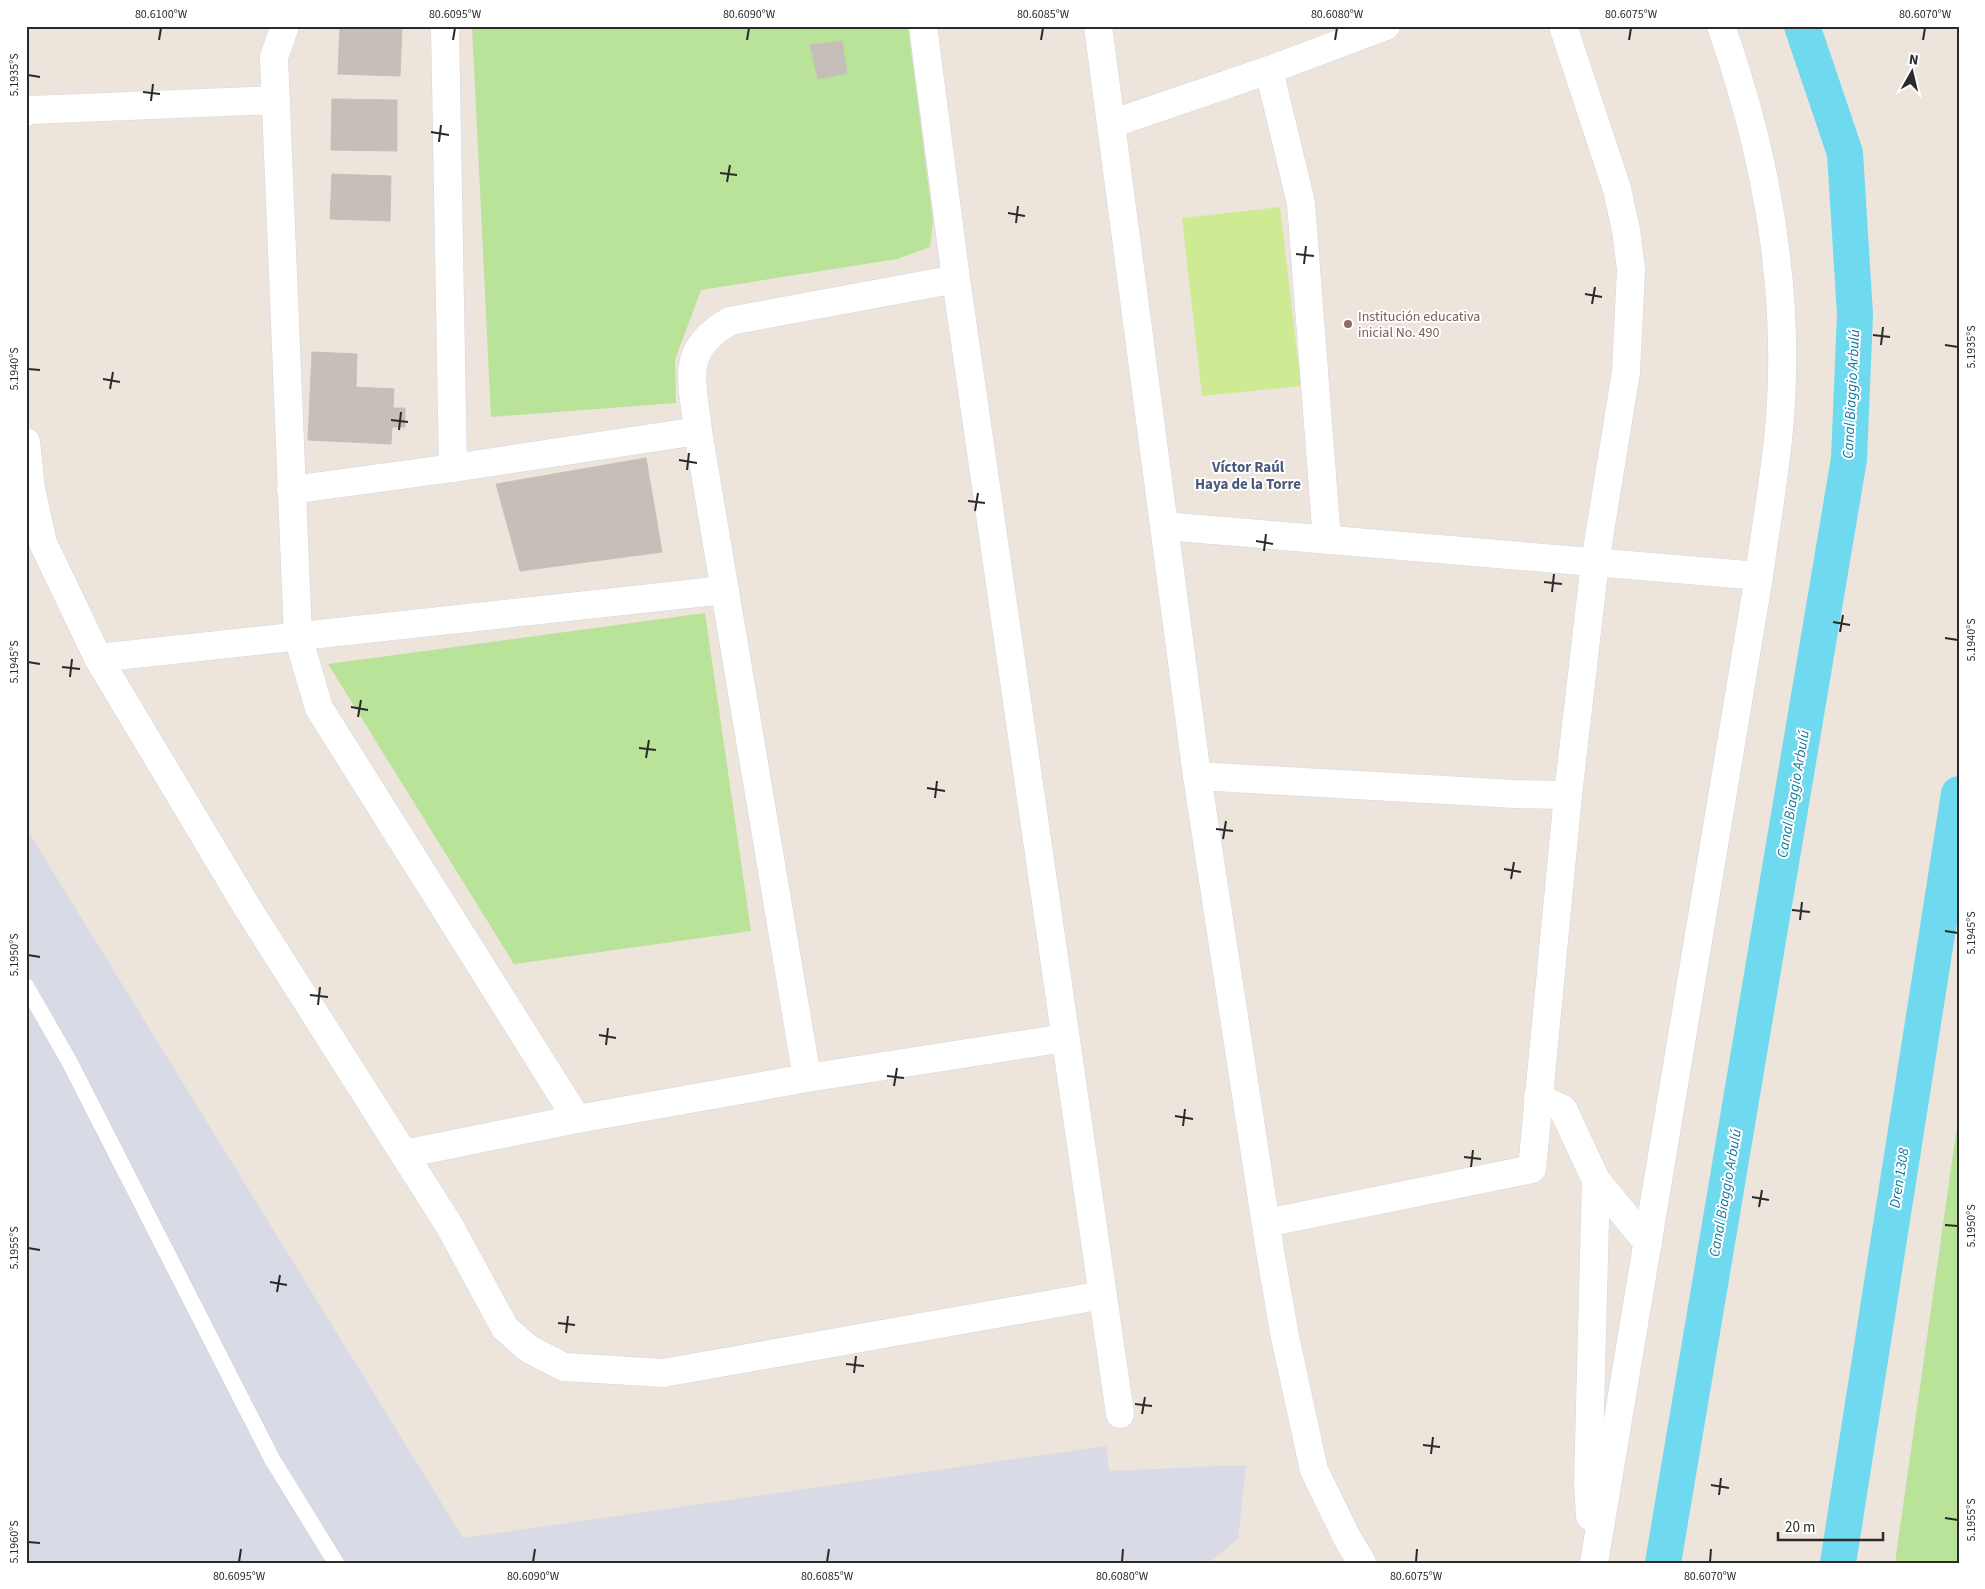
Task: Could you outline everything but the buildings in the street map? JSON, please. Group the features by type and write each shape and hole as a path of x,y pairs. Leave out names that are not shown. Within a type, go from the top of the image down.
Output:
{"street":[{"path":"285,26 274,57 298,636 319,708 577,1119"},
{"path":"445,26 453,468"},
{"path":"923,26 956,279 1120,1414"},
{"path":"1098,26 1197,776 1285,1337 1314,1470 1346,1536 1362,1563"},
{"path":"1111,124 1269,70 1386,26"},
{"path":"1266,1223 1532,1169 1568,795 1595,562 1626,372 1631,270 1626,230 1617,189 1564,26"},
{"path":"1593,1563 1759,576 1780,418 1782,336 1774,238 1742,86 1721,26"},
{"path":"1269,70 1301,203 1328,540"},
{"path":"26,112 31,110 276,100"},
{"path":"807,1078 698,431 691,364 699,348 713,331 730,321 956,279"},
{"path":"291,490 698,431"},
{"path":"26,442 31,489 43,543 98,658 247,907 449,1225 505,1328 529,1349 564,1367 663,1374 1103,1295"},
{"path":"1164,526 1759,576"},
{"path":"98,658 725,590"},
{"path":"1197,776 1515,794 1568,795"},
{"path":"404,1154 577,1119 807,1078 1065,1038"},
{"path":"1538,1097 1563,1109 1596,1180 1648,1243"},
{"path":"1593,1563 1588,1484 1596,1180"}],"lane":[{"path":"26,986 69,1061 272,1459 336,1563"}],"shaded area":[{"path":"26,828 463,1538 1106,1446 1109,1471 1246,1465 1238,1539 1208,1563 26,1563"}],"green space":[{"path":"472,26 908,26 933,222 930,247 897,259 701,290 675,360 676,403 491,417"},
{"path":"1280,207 1301,386 1202,396 1182,218"},
{"path":"705,613 751,931 514,964 328,664"},
{"path":"1959,1112 1959,1563 1895,1563"}],"waterway":[{"name":"Canal Biaggio Arbulú","path":"1663,1563 1849,459 1855,314 1845,153 1802,26"},
{"name":"Dren 1308","path":"1838,1563 1959,794"}],"place":[{"name":"Institución educativa inicial No. 490","path":"1348,324"}],"district":[{"name":"Víctor Raúl Haya de la Torre","path":"1248,476"}]}
